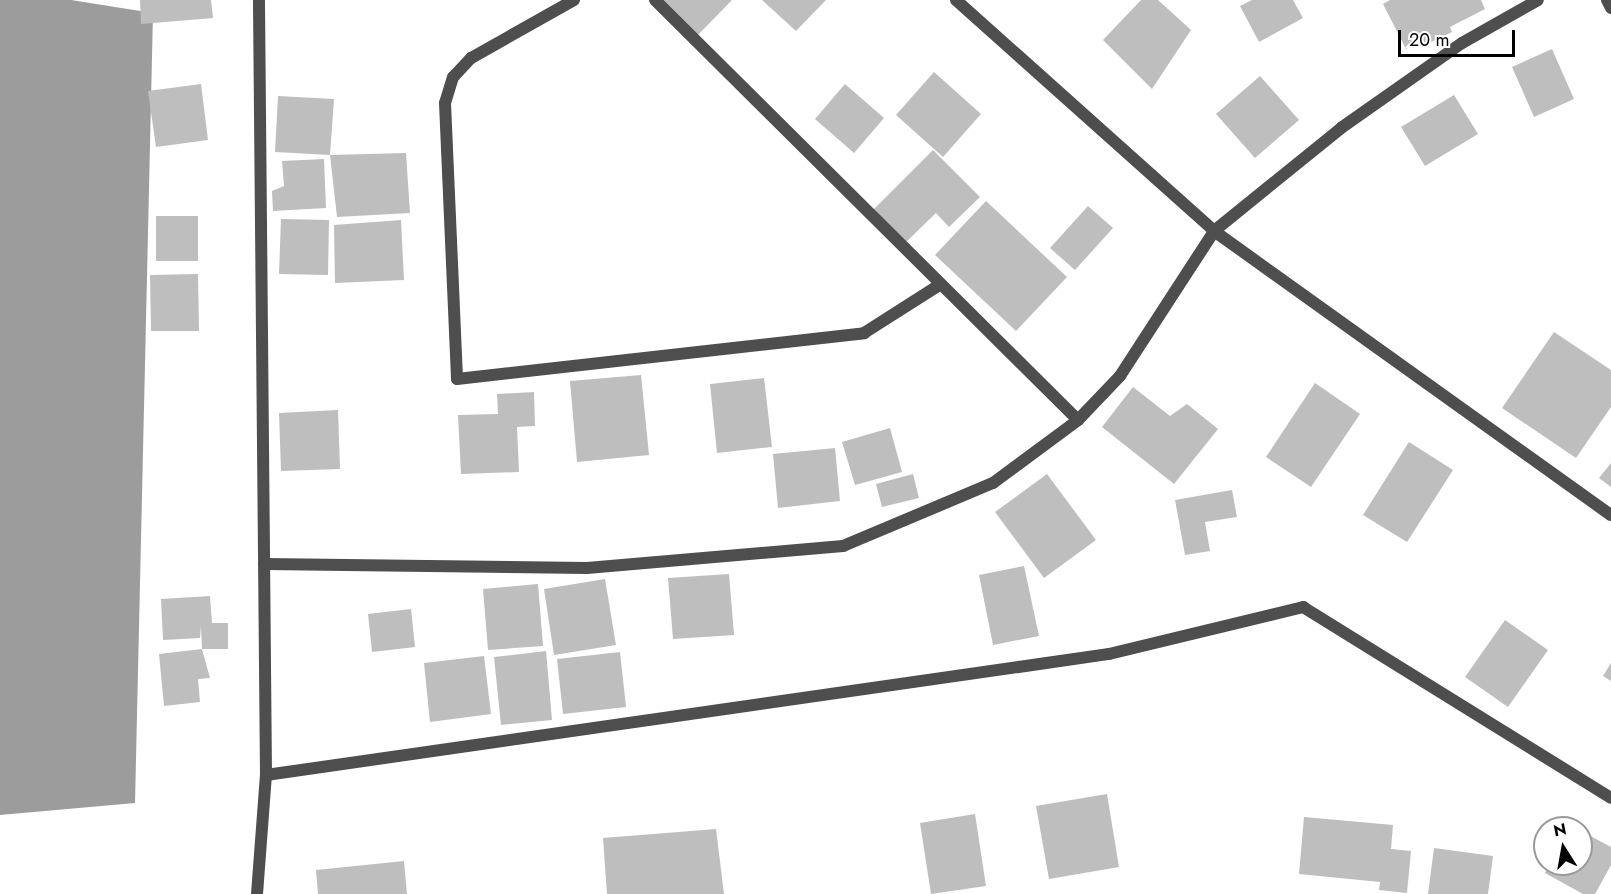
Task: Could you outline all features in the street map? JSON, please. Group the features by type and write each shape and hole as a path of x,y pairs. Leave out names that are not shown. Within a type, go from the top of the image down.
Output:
{"street":[{"path":"257,894 266,775 259,0"},
{"path":"574,0 471,58 453,77 445,103 457,379 864,333 941,284"},
{"path":"655,0 1077,420"},
{"path":"956,0 1214,231 1611,515"},
{"path":"264,564 587,568 843,546 993,483 1077,420 1120,376 1214,231 1341,128 1462,43 1538,0"},
{"path":"1607,0 1611,8"},
{"path":"266,775 1110,654 1303,607 1611,798"}],"shaded area":[{"path":"0,0 71,0 153,13 135,803 0,815"}],"building":[{"path":"140,0 211,0 213,18 141,24"},
{"path":"661,0 732,0 698,35"},
{"path":"762,0 826,0 796,31"},
{"path":"1141,0 1158,0 1191,30 1152,89 1103,40"},
{"path":"1252,0 1293,0 1303,18 1259,42 1240,6"},
{"path":"1390,0 1481,0 1485,9 1450,27 1452,32 1425,45 1423,40 1406,49 1383,4"},
{"path":"1552,49 1574,99 1534,117 1512,67"},
{"path":"934,72 981,114 943,157 896,115"},
{"path":"1260,76 1299,120 1255,158 1216,114"},
{"path":"201,84 208,140 156,147 148,91"},
{"path":"845,84 884,118 854,153 815,119"},
{"path":"1454,95 1478,134 1425,166 1401,127"},
{"path":"278,96 334,99 330,155 275,152"},
{"path":"933,150 980,197 949,227 936,213 904,244 871,212"},
{"path":"406,153 410,213 337,217 330,155"},
{"path":"324,159 326,208 273,211 272,191 284,186 282,161"},
{"path":"986,201 1067,277 1016,331 935,255"},
{"path":"1088,206 1113,228 1075,270 1050,248"},
{"path":"156,216 198,216 198,261 156,261"},
{"path":"281,219 329,220 328,275 279,274"},
{"path":"401,220 404,280 335,283 334,225"},
{"path":"198,274 199,331 151,331 150,275"},
{"path":"1554,332 1611,370 1611,407 1576,458 1502,408"},
{"path":"641,375 649,455 577,462 570,381"},
{"path":"764,378 772,447 717,453 710,384"},
{"path":"1315,383 1360,414 1311,487 1266,457"},
{"path":"1133,387 1170,416 1187,404 1218,429 1174,484 1102,427"},
{"path":"534,392 535,426 517,427 519,472 461,474 458,415 498,414 497,394"},
{"path":"338,410 340,469 281,471 279,413"},
{"path":"890,428 902,472 855,485 842,442"},
{"path":"1409,442 1453,470 1407,542 1363,515"},
{"path":"835,448 840,501 778,508 773,454"},
{"path":"1611,463 1611,487 1599,478"},
{"path":"913,474 919,498 882,507 876,484"},
{"path":"1047,474 1096,540 1044,578 995,512"},
{"path":"1232,490 1237,517 1205,522 1210,551 1185,555 1175,500"},
{"path":"1024,566 1039,636 993,645 979,575"},
{"path":"729,574 734,635 673,639 668,578"},
{"path":"605,579 616,645 554,655 544,589"},
{"path":"538,584 543,646 488,650 483,589"},
{"path":"210,596 212,623 228,623 228,649 202,649 201,626 200,638 163,640 161,599"},
{"path":"411,609 415,647 372,652 368,614"},
{"path":"1505,620 1548,650 1508,707 1465,677"},
{"path":"202,649 210,678 198,679 200,702 164,706 159,654"},
{"path":"546,651 552,720 501,725 494,657"},
{"path":"620,652 626,707 563,714 557,659"},
{"path":"484,656 491,714 430,722 424,663"},
{"path":"1611,663 1611,681 1603,676"},
{"path":"1107,794 1119,867 1049,879 1036,806"},
{"path":"975,814 986,886 931,894 920,823"},
{"path":"1304,817 1393,825 1391,849 1411,851 1407,893 1379,890 1380,882 1299,874"},
{"path":"716,829 724,894 607,894 603,838"},
{"path":"1593,837 1611,847 1611,865 1595,894 1583,894 1550,876 1593,876"},
{"path":"1434,848 1493,856 1488,894 1428,894"},
{"path":"404,861 407,894 318,894 316,870"}]}
